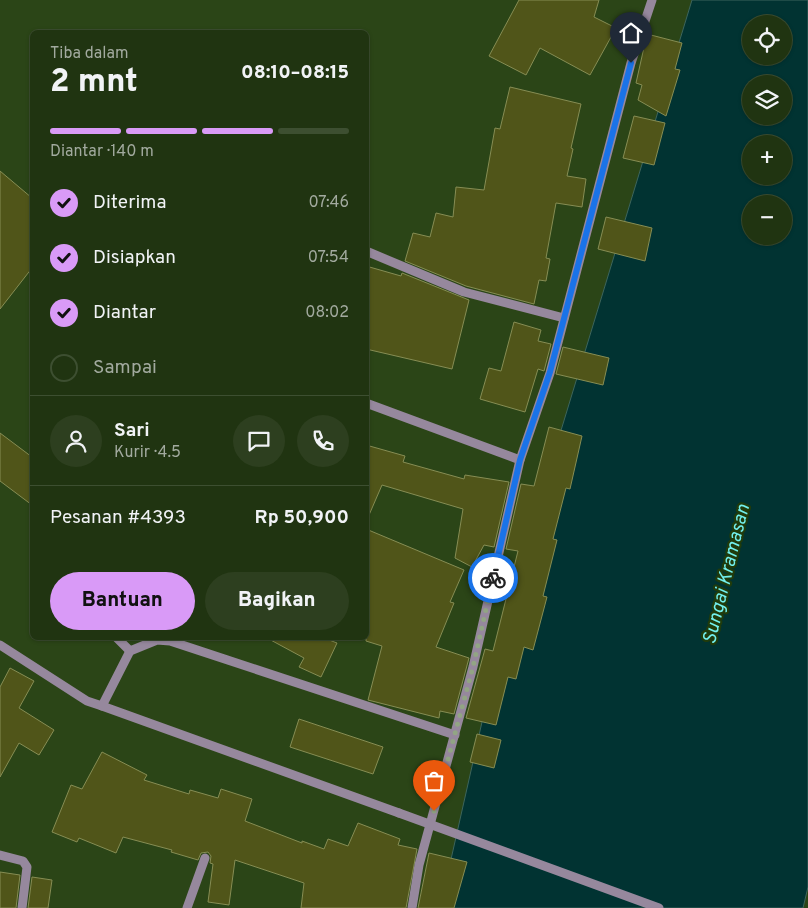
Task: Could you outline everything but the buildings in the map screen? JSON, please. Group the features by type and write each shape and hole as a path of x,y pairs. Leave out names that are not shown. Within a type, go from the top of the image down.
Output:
{"street":[{"path":"412,908 419,865 473,667 520,460 550,372 631,63 652,0"},
{"path":"369,252 464,292 564,318"},
{"path":"369,404 520,460"},
{"path":"120,640 130,651"},
{"path":"102,706 130,651 157,640 170,641 455,735"},
{"path":"0,645 88,701 659,908"},
{"path":"0,855 23,861 27,867 22,908"},
{"path":"187,908 205,858"}],"water":[{"name":"Sungai Kramasan","path":"692,0 808,0 808,887 803,908 440,908 510,598"}],"way so far":[{"path":"434,811 473,667 493,578"}],"route":[{"path":"493,578 520,460 550,372 631,63"}]}
